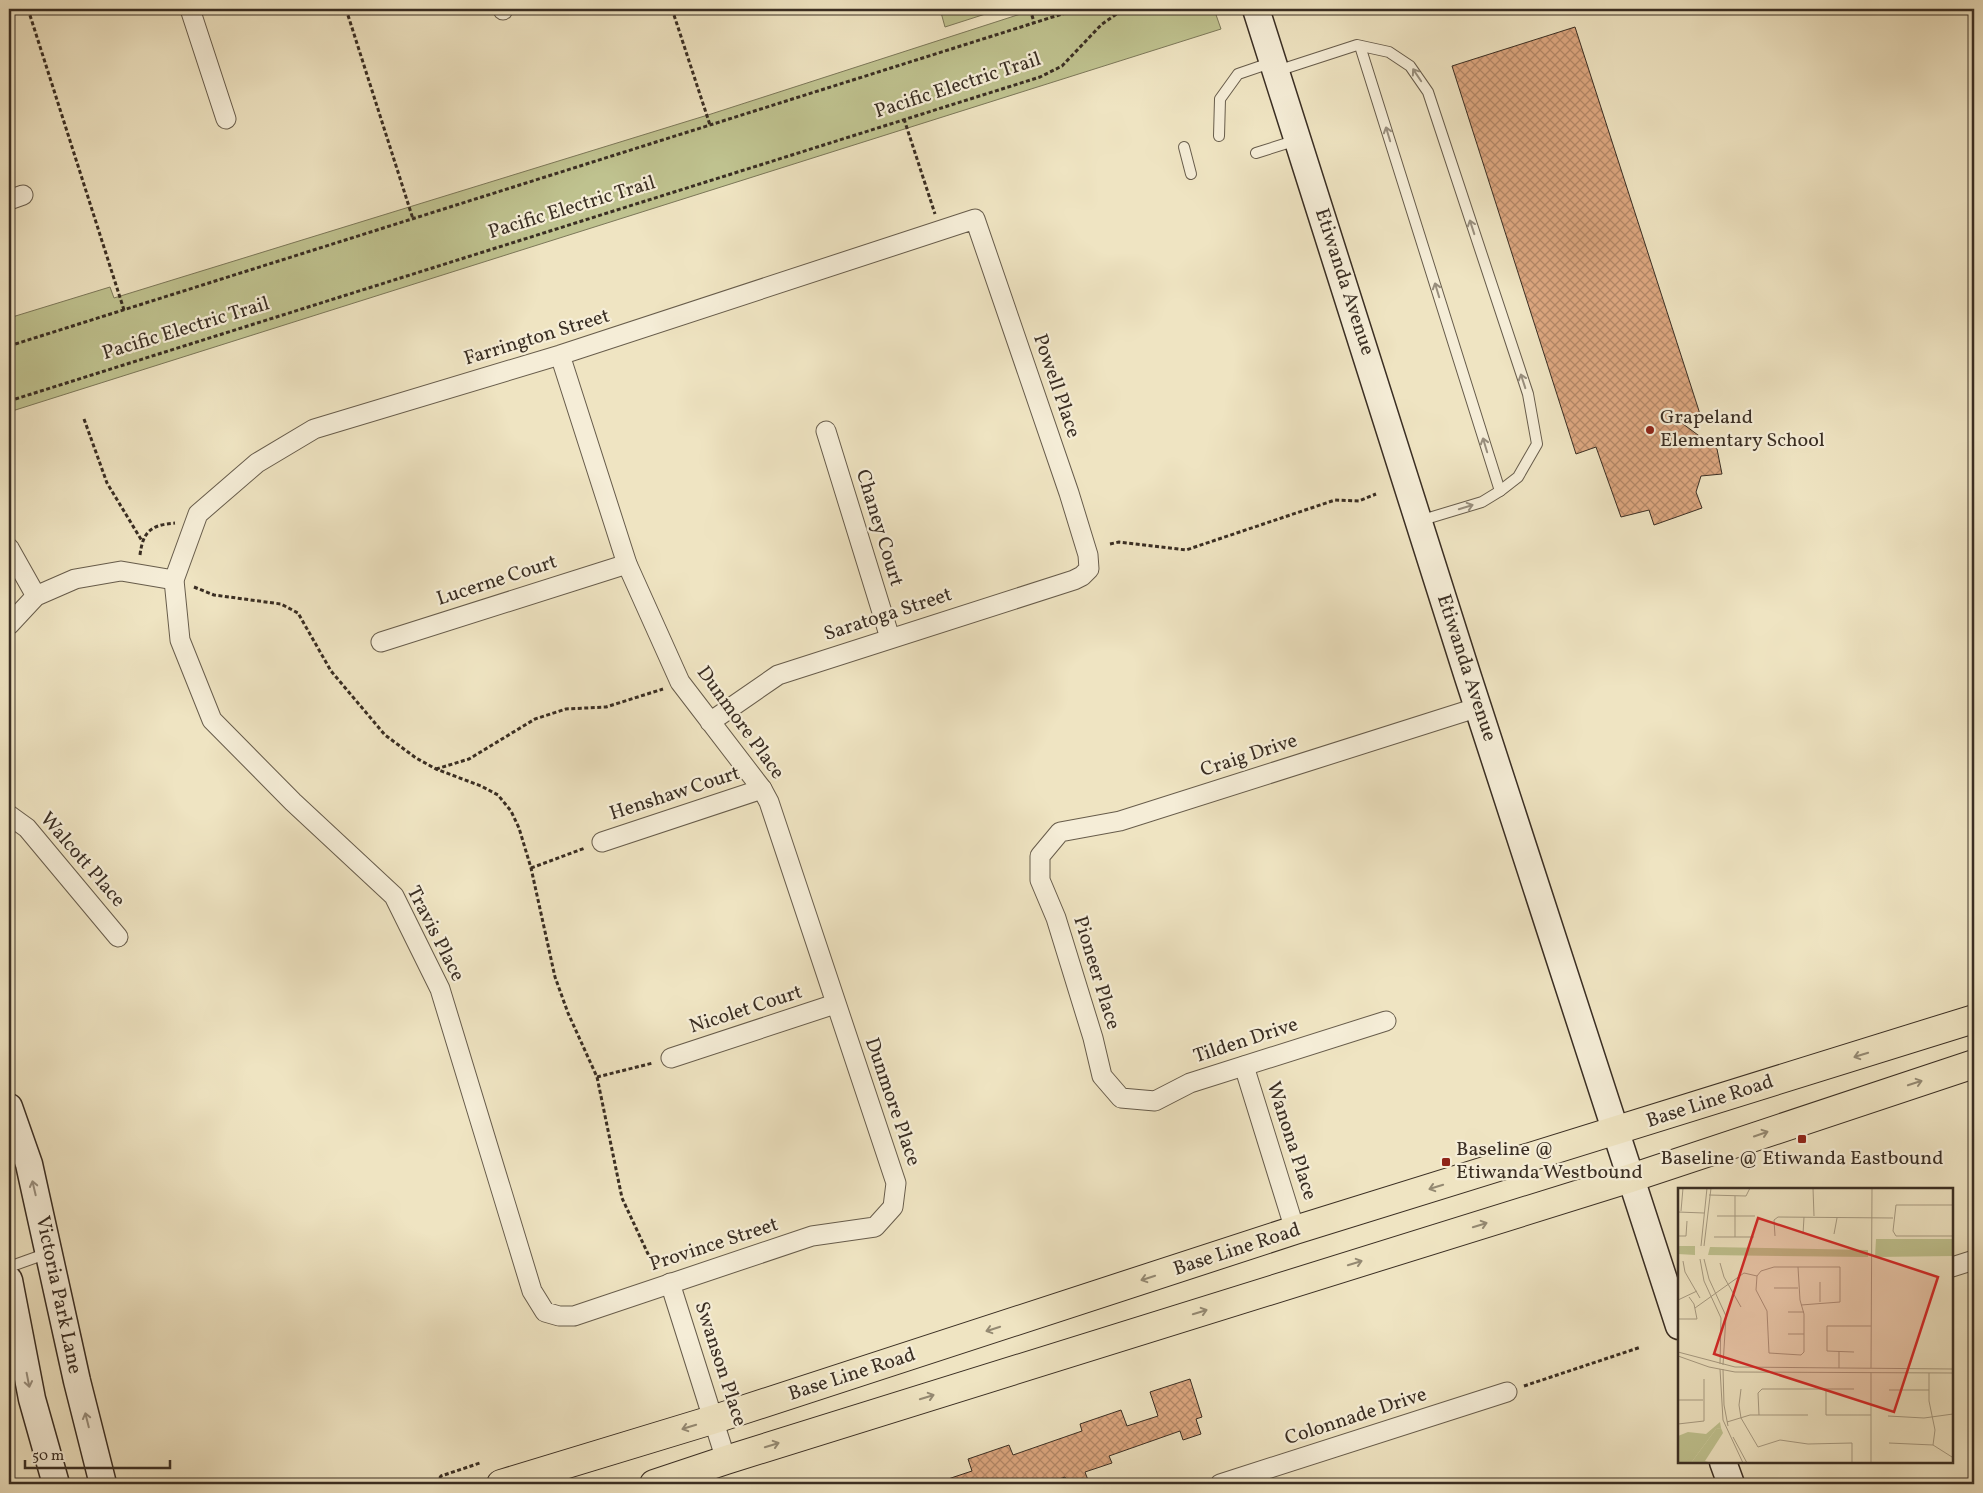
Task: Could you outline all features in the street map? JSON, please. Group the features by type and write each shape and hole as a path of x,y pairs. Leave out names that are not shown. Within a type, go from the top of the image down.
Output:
{"main road":[{"name":"Base Line Road","path":"501,1484 715,1419 1296,1230 1617,1132 1974,1019"},
{"path":"654,1484 1631,1178 1974,1064"}],"street":[{"path":"190,9 226,119"},
{"name":"Etiwanda Avenue","path":"1256,9 1678,1323"},
{"name":"Farrington Street","path":"174,580 198,514 257,462 314,430 560,355 975,218"},
{"name":"Powell Place","path":"975,218 1069,493 1088,555 1088,570"},
{"name":"Dunmore Place","path":"560,355 627,564 680,682 762,789 769,802 896,1183 892,1207"},
{"name":"Chaney Court","path":"826,431 890,638"},
{"path":"9,548 36,596"},
{"name":"Lucerne Court","path":"381,642 627,564"},
{"name":"Saratoga Street","path":"710,722 778,674 1074,580 1088,570"},
{"path":"9,625 36,596 75,579 121,571 174,580"},
{"name":"Travis Place","path":"174,580 180,640 212,720 293,802 394,896 440,989 532,1291 545,1312"},
{"name":"Craig Drive","path":"1040,856 1060,832 1120,821 1479,707"},
{"name":"Henshaw Court","path":"602,842 762,789"},
{"name":"Walcott Place","path":"9,814 27,828 118,937"},
{"name":"Pioneer Place","path":"1040,856 1040,880 1062,936 1093,1038 1102,1076 1121,1098"},
{"name":"Nicolet Court","path":"670,1058 835,1004"},
{"name":"Tilden Drive","path":"1121,1098 1155,1101 1190,1083 1386,1021"},
{"name":"Wanona Place","path":"1244,1066 1296,1230"},
{"name":"Victoria Park Lane","path":"9,1108 29,1164 77,1381 103,1484"},
{"name":"Province Street","path":"545,1312 559,1316 574,1316 812,1236 875,1227 892,1207"},
{"path":"1953,1266 1974,1260"},
{"path":"9,1280 32,1399 56,1484"},
{"name":"Swanson Place","path":"670,1283 715,1419 726,1460"},
{"name":"Colonnade Drive","path":"1230,1483 1507,1392"},
{"path":"1724,1463 1731,1484"}],"lane":[{"path":"1219,136 1220,98 1238,74 1357,45 1389,52 1410,66 1428,92 1528,394 1537,444 1518,477 1500,491 1482,502 1420,521"},
{"path":"1360,46 1500,491"},
{"path":"1256,153 1298,140"},
{"path":"1184,147 1192,174"},
{"path":"9,1267 49,1253"}],"path":[{"path":"28,9 124,310"},
{"path":"346,9 413,219"},
{"path":"672,9 710,125"},
{"path":"1030,9 1034,22"},
{"name":"Pacific Electric Trail","path":"9,346 1078,9"},
{"name":"Pacific Electric Trail","path":"9,401 1040,77 1062,66 1102,24 1124,9"},
{"path":"904,119 940,230"},
{"path":"84,419 107,483 142,541"},
{"path":"1110,544 1118,542 1186,550 1335,500 1359,501 1376,494"},
{"path":"140,555 142,541 149,530 159,524 175,523"},
{"path":"174,580 214,594 281,604 298,613 331,671 385,735 416,758 436,769 481,786 498,795 511,811 519,828 531,868 555,977 568,1013 597,1076 622,1198 656,1270"},
{"path":"436,769 469,759 535,719 566,709 606,707 680,682"},
{"path":"531,868 602,842"},
{"path":"597,1076 670,1058"},
{"path":"1507,1392 1641,1347"},
{"path":"429,1484 437,1482 441,1476 480,1463"}],"green space":[{"path":"940,9 1001,9 945,27"},
{"path":"1036,9 1214,9 1221,29 9,412 9,318 110,287 114,298 711,114"}],"building":[{"path":"1575,27 1700,414 1679,421 1717,449 1722,474 1701,476 1696,492 1702,508 1654,525 1649,510 1621,517 1596,447 1576,454 1452,66"},
{"path":"1190,1379 1202,1417 1196,1419 1201,1434 1183,1440 1180,1431 1109,1456 1112,1463 1085,1472 1088,1480 1077,1484 1068,1484 1065,1477 1045,1484 1035,1484 1033,1480 1020,1484 942,1484 942,1481 972,1471 968,1459 1009,1445 1013,1455 1082,1431 1080,1424 1121,1410 1127,1426 1158,1416 1150,1392"}],"place":[{"name":"Grapeland Elementary School","path":"1650,430"},
{"name":"Baseline @ Etiwanda Eastbound","path":"1802,1139"},
{"name":"Baseline @ Etiwanda Westbound","path":"1446,1162"}]}
